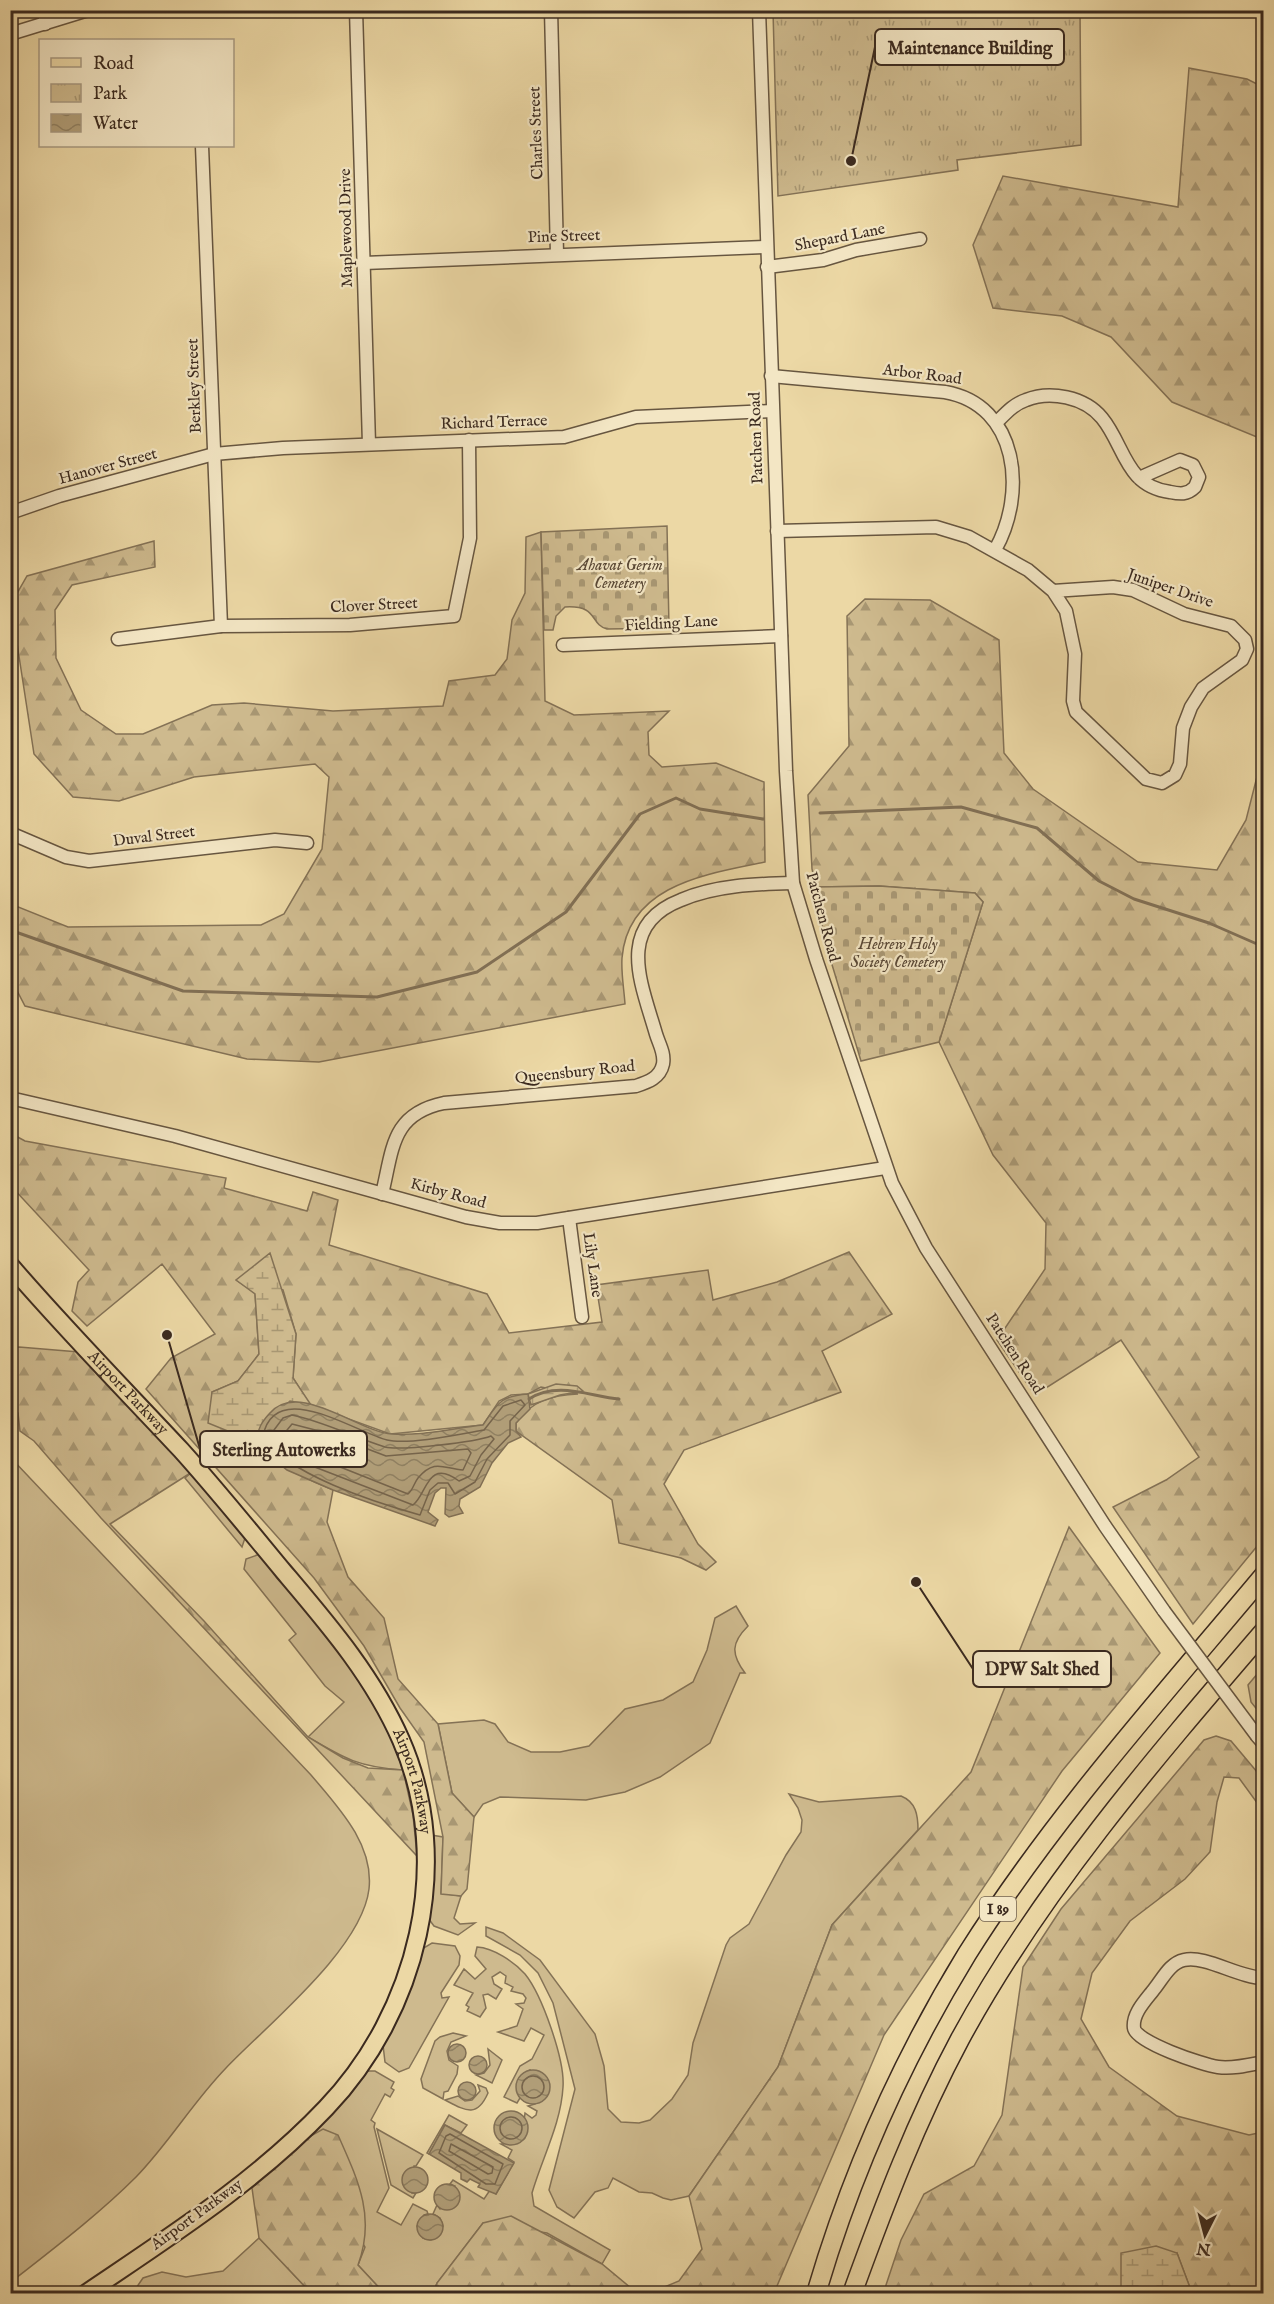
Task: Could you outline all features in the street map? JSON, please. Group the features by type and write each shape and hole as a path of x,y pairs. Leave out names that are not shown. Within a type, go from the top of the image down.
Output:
{"highway":[{"name":"I 89","path":"816,2294 868,2144 909,2056 968,1954 1060,1823 1263,1575"},
{"name":"I 89","path":"852,2294 880,2214 918,2124 989,1989 1039,1912 1106,1822 1263,1631"}],"main road":[{"name":"Airport Parkway","path":"10,1265 216,1490 354,1658 382,1702 406,1752 419,1796 424,1844 423,1905 413,1955 393,2012 366,2060 328,2106 280,2150 208,2210 85,2294"}],"street":[{"path":"45,10 45,24"},
{"path":"10,34 88,10"},
{"name":"Maplewood Drive","path":"356,10 369,444"},
{"name":"Charles Street","path":"550,10 557,254"},
{"name":"Patchen Road","path":"759,10 788,836 794,883 885,1168 926,1248 1092,1507 1164,1611 1260,1740"},
{"name":"Berkley Street","path":"202,147 221,626"},
{"name":"Shepard Lane","path":"767,267 823,260 856,250 920,239"},
{"name":"Pine Street","path":"364,263 766,246"},
{"name":"Arbor Road","path":"771,376 956,394 977,403 997,422 1009,457 1012,502 1007,528 995,550"},
{"path":"997,422 1011,408 1026,399 1056,396 1077,400 1095,411 1102,419 1124,460 1139,478"},
{"name":"Richard Terrace","path":"214,454 283,448 564,437 636,417 772,411"},
{"name":"Clover Street","path":"118,639 221,626 350,626 454,616 470,538 470,440"},
{"name":"Hanover Street","path":"10,513 59,496 214,454"},
{"name":"Juniper Drive","path":"777,531 936,527 969,537 1028,570 1053,591 1070,622 1075,664 1073,701 1079,717 1146,779 1158,783 1169,780 1179,768 1181,736 1191,707 1203,688 1242,660 1247,649 1244,637 1231,626 1184,614 1133,590 1113,587 1053,591"},
{"name":"Fielding Lane","path":"563,645 781,636"},
{"name":"Duval Street","path":"10,833 66,857 89,861 275,840 307,843"},
{"name":"Queensbury Road","path":"382,1194 399,1131 410,1116 419,1110 454,1102 636,1086 656,1076 663,1067 664,1056 646,1005 637,967 639,942 649,923 671,904 698,894 736,886 794,883"},
{"name":"Kirby Road","path":"10,1098 174,1136 481,1221 528,1223 569,1218 885,1168"},
{"name":"Lily Lane","path":"569,1218 582,1317"},
{"path":"1263,1978 1195,1960 1180,1961 1168,1971 1138,2011 1133,2025 1136,2034 1144,2040 1202,2063 1226,2067 1263,2062"}],"green space":[{"path":"773,11 1080,11 1081,145 957,160 958,170 778,196"},
{"path":"1189,68 1247,79 1263,87 1263,487 1257,437 1172,402 1111,337 1062,316 993,308 973,245 1003,176 1178,207"},
{"name":"Ahavat Gerim Cemetery","path":"667,526 669,628 607,629 601,627 592,615 583,609 565,607 556,616 553,630 544,630 541,532"},
{"path":"541,532 545,701 574,715 669,711 648,732 649,755 662,767 716,763 764,782 765,862 696,878 655,898 639,913 628,933 622,958 625,1004 319,1062 247,1059 25,1006 11,979 11,904 68,927 261,925 284,914 322,849 329,777 315,764 194,777 119,801 73,797 34,754 11,604 27,576 154,541 155,567 72,585 55,610 56,658 81,710 116,734 143,734 212,705 244,703 333,711 443,706 449,681 495,675 507,659 512,620 525,593 526,537"},
{"path":"865,599 930,600 999,640 1004,753 1033,789 1138,862 1217,870 1246,820 1263,753 1263,1539 1193,1624 1113,1507 1166,1480 1199,1457 1121,1340 1035,1395 997,1340 1045,1269 1046,1223 993,1155 939,1042 983,902 975,893 879,886 816,887 812,869 808,795 849,746 847,616"},
{"name":"Hebrew Holy Society Cemetery","path":"879,886 975,893 983,902 939,1042 861,1061 824,938 816,887"},
{"path":"12,1134 25,1141 226,1178 224,1188 307,1211 313,1192 338,1200 329,1245 487,1294 509,1333 602,1322 596,1285 708,1270 713,1300 777,1282 849,1252 892,1314 822,1351 841,1392 684,1450 664,1484 698,1544 716,1562 706,1570 681,1558 619,1543 612,1500 516,1431 516,1423 535,1404 559,1396 578,1394 541,1387 528,1394 511,1395 499,1401 483,1425 390,1434 310,1405 293,1378 296,1334 283,1290 236,1280 255,1293 259,1354 238,1381 212,1392 240,1436 257,1438 273,1457 290,1470 333,1490 327,1522 348,1577 384,1618 398,1679 438,1724 452,1793 474,1817 467,1889 461,1896 441,1894 443,1837 424,1742 400,1708 364,1646 314,1578 146,1389 171,1358 215,1334 162,1264 87,1326 72,1311 78,1282 89,1270 11,1186"},
{"path":"270,1253 296,1334 293,1378 311,1405 290,1401 258,1432 257,1438 240,1436 208,1423 212,1392 238,1381 259,1354 255,1294 236,1280"},
{"path":"11,1348 79,1352 192,1472 110,1524 204,1621 308,1737 343,1758 368,1768 403,1770 413,1815 417,1856 101,1518 34,1441 20,1431 18,1413 11,1404"},
{"path":"556,1384 577,1386 583,1391 560,1395 531,1405 528,1394"},
{"path":"11,1458 311,1775 343,1813 366,1857 369,1889 363,1912 331,1961 214,2081 136,2177 91,2218 11,2282"},
{"path":"192,1472 246,1535 242,1547 185,1478"},
{"path":"1069,1527 1160,1653 1062,1771 884,2035 774,2293 650,2293 679,2281 702,2249 689,2196 778,2067 832,1925 971,1772"},
{"path":"260,1554 322,1630 360,1682 377,1710 403,1770 375,1767 353,1761 308,1737 344,1702 325,1686 289,1640 296,1634 244,1569 246,1559"},
{"path":"736,1606 748,1626 738,1638 735,1649 737,1660 745,1673 740,1673 710,1743 660,1777 625,1792 586,1800 500,1797 483,1804 474,1817 452,1793 438,1724 484,1720 495,1724 508,1742 531,1752 560,1752 589,1746 625,1709 663,1700 693,1682 707,1650 715,1618"},
{"path":"1263,1667 1263,1717 1251,1702 1248,1685"},
{"path":"1216,1736 1231,1741 1263,1779 1263,1811 1239,1778 1224,1777 1217,1802 1210,1852 1185,1879 1130,1921 1092,1973 1081,2019 1109,2067 1177,2116 1249,2135 1263,2132 1263,2293 1192,2293 1177,2253 1121,2291 1123,2293 883,2294 901,2240 924,2194 974,2166 1002,2115 1023,1967 1061,1909 1204,1740"},
{"path":"789,1794 819,1802 901,1796 913,1805 918,1830 832,1925 778,2067 689,2196 671,2200 652,2193 639,2192 613,2178 608,2188 595,2192 574,2218 557,2207 549,2190 575,2089 553,2003 538,1973 520,1955 486,1936 486,1927 503,1933 540,1960 595,2034 604,2066 608,2109 621,2122 639,2123 650,2120 672,2099 688,2075 693,2043 726,1945 730,1938 749,1924 801,1832 802,1820"},
{"path":"431,1835 443,1837 441,1893 461,1896 454,1918 460,1924 475,1923 458,1935 434,1926 428,1918"},
{"path":"432,1943 455,1946 460,1956 459,1965 441,1993 442,1998 449,1997 409,2068 399,2072 385,2062 383,2045 422,1949"},
{"path":"477,1947 503,1956 525,1974 545,2012 560,2061 563,2075 562,2101 532,2193 534,2206 610,2250 602,2264 547,2233 483,2223 437,2283 433,2293 384,2293 358,2265 365,2247 300,2142 366,2071 375,2071 394,2082 391,2088 394,2090 390,2097 385,2094 371,2120 375,2123 374,2127 389,2188 377,2212 401,2225 413,2204 427,2211 428,2214 424,2215 417,2226 423,2238 431,2240 443,2226 440,2218 433,2214 437,2205 440,2209 455,2186 450,2184 453,2180 484,2199 490,2190 496,2194 514,2162 508,2158 512,2150 501,2144 524,2139 525,2113 532,2118 536,2115 537,2111 528,2106 535,2104 530,2070 518,2081 517,2089 520,2098 517,2103 504,2097 520,2066 532,2059 544,2035 531,2028 524,2041 498,2032 517,2026 523,2009 516,2004 524,2003 526,1998 523,1994 511,1991 513,1987 505,1983 506,1976 500,1972 492,1977 494,1984 502,1989 496,1999 488,1994 483,1995 486,2008 480,2017 467,2011 469,2007 466,2005 473,1993 454,1985 464,1969 475,1979 486,1969 475,1956"},
{"path":"453,2033 466,2036 451,2042 447,2051 449,2060 458,2066 457,2074 448,2091 444,2092 443,2099 423,2088 421,2079 435,2041"},
{"path":"488,2049 502,2060 492,2083 476,2075 484,2073 490,2065"},
{"path":"478,2085 486,2088 488,2093 480,2106 475,2109 465,2109 445,2100 458,2096 465,2101 472,2100 480,2091"},
{"path":"449,2115 467,2125 461,2133 445,2125 429,2154 427,2153"},
{"path":"323,2129 338,2135 358,2183 365,2215 365,2231 358,2265 384,2293 311,2293 259,2238 252,2188 300,2142"},
{"path":"377,2129 423,2155 414,2166 412,2193 416,2193 413,2198 391,2185"},
{"path":"511,2216 602,2264 637,2293 433,2293 437,2283 483,2223"},
{"path":"259,2238 311,2293 132,2294 143,2278 162,2272 186,2277 223,2271"},
{"path":"1156,2246 1177,2253 1192,2293 1123,2294 1121,2291 1121,2253"}],"water":[{"path":"528,1394 530,1409 516,1423 516,1431 521,1437 508,1443 492,1463 480,1487 460,1499 459,1506 463,1513 449,1517 445,1514 446,1488 441,1488 435,1493 428,1512 438,1520 435,1526 333,1490 287,1470 269,1455 257,1438 261,1425 269,1414 281,1405 296,1402 312,1404 329,1410 378,1431 403,1434 483,1425 492,1411 505,1399"},
{"path":"453,2044 461,2044 466,2049 464,2060 453,2062 448,2057 448,2049"},
{"path":"474,2056 482,2056 487,2061 485,2072 474,2074 469,2069 469,2061"},
{"path":"533,2070 545,2075 550,2087 545,2099 533,2104 521,2099 516,2087 521,2075"},
{"path":"467,2082 475,2087 476,2091 471,2099 467,2100 459,2095 458,2091 463,2083"},
{"path":"511,2111 523,2116 528,2128 523,2140 511,2145 499,2140 494,2128 499,2116"},
{"path":"445,2125 514,2163 496,2194 478,2187 480,2184 470,2179 467,2182 461,2179 461,2173 429,2154"},
{"path":"415,2167 424,2171 428,2180 424,2189 415,2193 406,2189 402,2180 406,2171"},
{"path":"447,2184 456,2188 460,2197 456,2206 447,2210 438,2206 434,2197 438,2188"},
{"path":"430,2214 439,2218 443,2227 439,2236 430,2240 421,2236 417,2227 421,2218"}],"waterway":[{"path":"10,930 183,991 377,997 477,972 566,912 640,814 676,798 700,809 763,819"},
{"path":"820,813 961,807 1037,828 1099,881 1134,899 1209,923 1257,944 1264,950"},
{"path":"529,1399 540,1394 562,1390 619,1399"}],"place":[{"name":"Maintenance Building","path":"851,161"},
{"name":"Sterling Autowerks","path":"167,1335"},
{"name":"DPW Salt Shed","path":"916,1582"}]}
